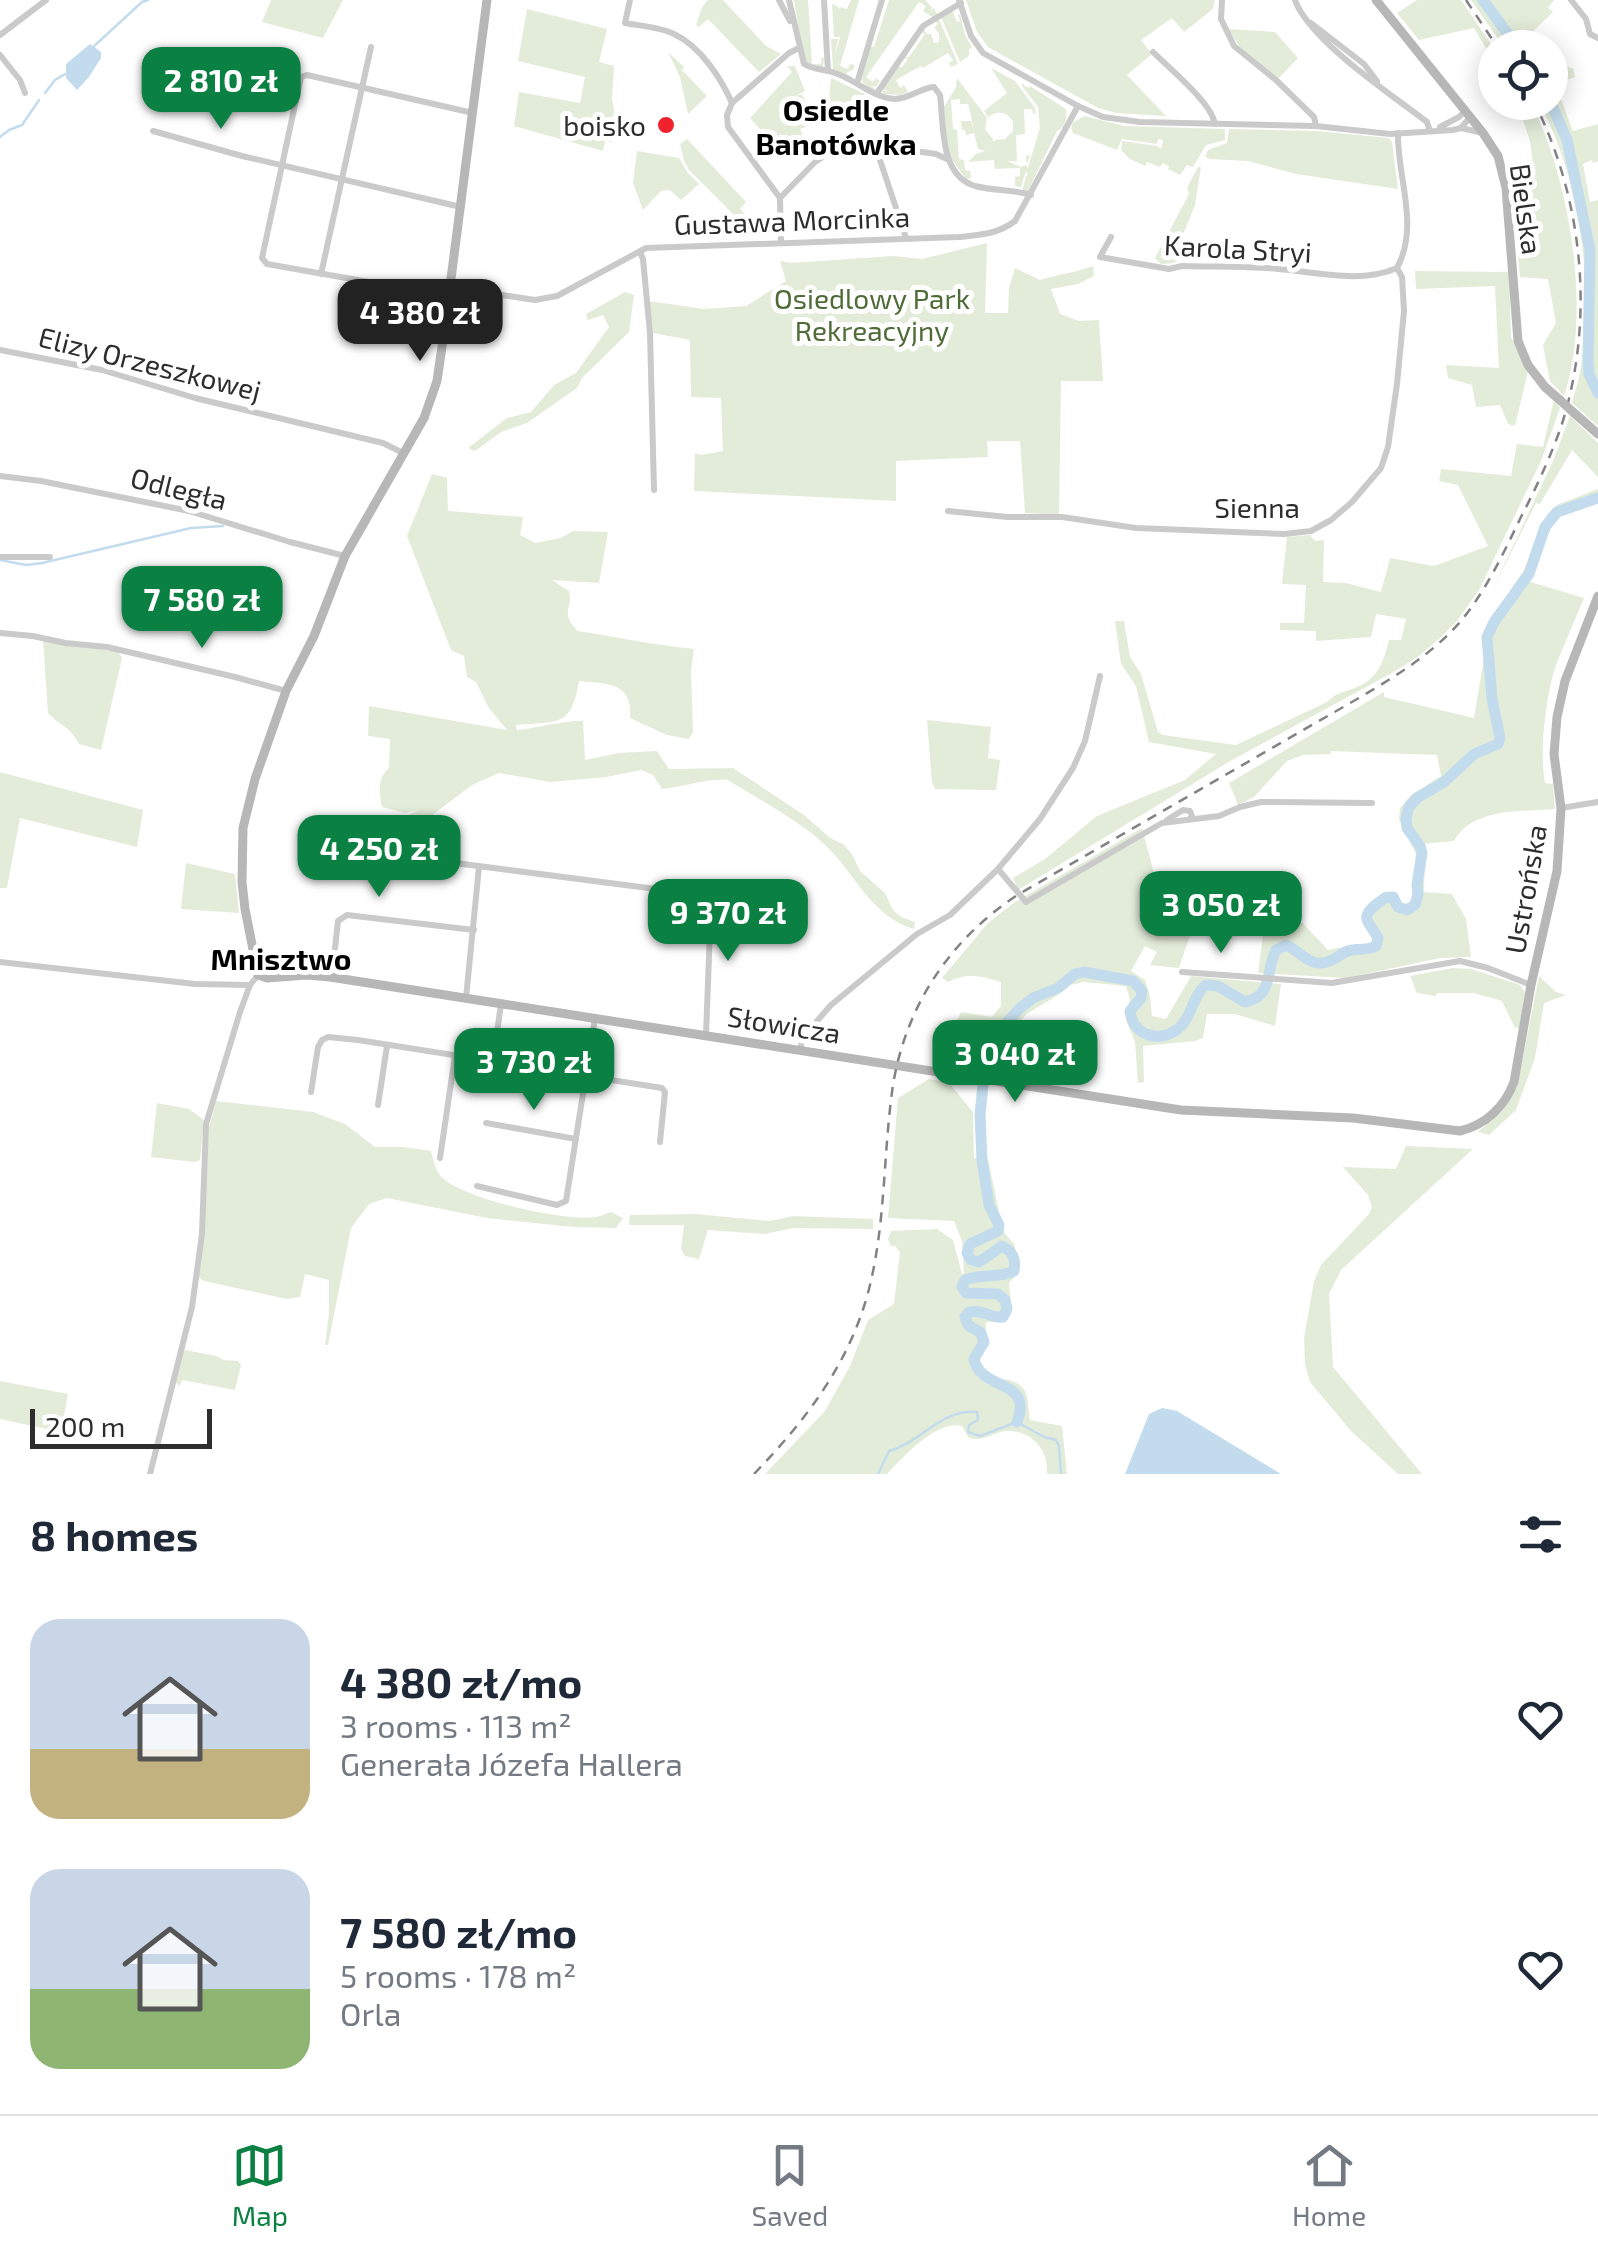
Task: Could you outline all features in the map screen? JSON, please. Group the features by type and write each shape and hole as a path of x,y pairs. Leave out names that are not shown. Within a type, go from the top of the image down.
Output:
{"street":[{"path":"0,35 46,0"},
{"path":"150,1474 196,1282 206,1124 250,984 258,976 244,909 243,828 260,763 286,691 314,636 345,556 432,400 474,113 486,0"},
{"path":"630,0 625,23 680,36 712,68 732,103"},
{"path":"779,0 793,24"},
{"path":"789,0 799,48 809,68 828,71 892,98 902,99 934,88 940,95 947,159"},
{"path":"824,0 828,71"},
{"path":"856,82 882,0"},
{"path":"1222,0 1222,19 1234,46 1314,117 1316,126"},
{"path":"1296,0 1317,34 1432,130"},
{"name":"Bielska","path":"1376,0 1498,156 1506,188 1518,341 1528,366 1546,388 1598,434"},
{"path":"1571,0 1581,9 1590,34 1598,38"},
{"path":"877,93 923,26 960,2 971,36 983,53 1078,106 1111,119 1398,133 1461,128 1483,133"},
{"path":"321,274 371,46"},
{"path":"781,243 780,198 728,126 727,115 732,103 799,48"},
{"path":"1153,52 1205,105 1215,124"},
{"path":"0,55 25,93"},
{"path":"281,166 301,76 474,113"},
{"name":"Gustawa Morcinka","path":"281,166 262,258 266,264 449,291 547,300 646,248 992,234 1015,221 1078,106"},
{"path":"1432,130 1468,114"},
{"path":"1461,128 1468,114"},
{"path":"153,131 281,166 461,206"},
{"name":"Sienna","path":"948,510 1006,517 1062,517 1136,528 1284,534 1311,531 1331,520 1380,468 1388,447 1404,311 1402,277 1397,268 1405,247 1407,220 1398,133"},
{"path":"780,198 816,162 837,152 930,152 947,159 972,185 1031,195"},
{"path":"877,152 906,238"},
{"name":"Karola Stryi","path":"1111,236 1100,258 1169,269 1276,269 1359,276 1397,268"},
{"path":"640,252 650,333 654,490"},
{"name":"Elizy Orzeszkowej","path":"0,350 102,370 214,403 383,443 403,453"},
{"name":"Odległa","path":"0,476 189,511 345,556"},
{"path":"0,557 50,557"},
{"name":"Ustrońska","path":"1482,1124 1506,1099 1514,1082 1557,870 1561,808 1554,754 1557,717 1565,680 1598,596"},
{"path":"0,633 107,647 286,691"},
{"path":"800,1050 802,1037 830,1006 917,934 950,915 998,869 1040,819 1073,768 1100,676"},
{"path":"998,869 1026,902 1162,823 1219,816 1261,802 1372,803"},
{"path":"1561,808 1598,802"},
{"path":"326,858 327,848 347,849 708,898 711,904 706,1036"},
{"path":"466,998 479,867"},
{"path":"335,948 338,921 347,914 474,930"},
{"path":"1182,972 1332,983 1460,961 1531,984"},
{"path":"0,962 195,984 250,984"},
{"name":"Słowicza","path":"258,976 318,975 1181,1110 1354,1118 1460,1131 1482,1124"},
{"path":"493,1061 502,1004"},
{"path":"477,1186 557,1204 566,1201 595,1018"},
{"path":"311,1092 318,1048 325,1038 493,1061 662,1088 666,1092 660,1142"},
{"path":"378,1105 387,1046"},
{"path":"440,1158 455,1056"},
{"path":"486,1123 576,1139"}],"green space":[{"path":"271,0 343,0 323,38 262,22"},
{"path":"708,0 723,0 766,46 781,54 759,72 708,19 699,27 696,25"},
{"path":"794,0 808,0 812,64 821,64 824,58 823,68 804,62"},
{"path":"851,0 859,0 840,66 848,69 850,64 854,65 846,73 855,79 833,69 831,39 838,39 835,55 840,37 834,37 832,4 847,9"},
{"path":"889,0 925,0 938,15 934,18 923,11 926,6 919,2 866,77 880,81 876,87 870,85 876,89 872,90 860,79"},
{"path":"966,0 1215,0 1213,9 1184,32 1172,18 1141,40 1152,54 1127,75 1166,116 1098,108 988,47 977,32"},
{"path":"1417,0 1461,0 1481,30 1478,35 1474,28 1419,40 1397,13"},
{"path":"1471,0 1554,0 1548,8 1553,12 1534,30 1492,30"},
{"path":"527,9 607,29 599,62 614,66 612,99 617,126 612,142 605,141 603,151 514,126 519,92 580,103 585,77 518,61"},
{"path":"952,10 957,22 960,14 972,47 969,56 960,62 941,17"},
{"path":"939,19 958,64 951,67 949,63 953,60 948,53 896,80 908,92 884,94 882,91 890,91 882,90 908,59 904,57 909,57 925,34 921,32 924,29 934,43 939,42 934,27"},
{"path":"1228,29 1275,32 1298,58 1278,79 1241,49"},
{"path":"668,52 707,96 688,114 680,77"},
{"path":"787,66 795,66 805,91 795,96 802,94 815,123 800,129 806,143 787,160 750,118 792,72"},
{"path":"1568,67 1573,68 1575,77 1568,79"},
{"path":"991,68 1015,81 1036,113 1024,109 1025,134 1016,135 1017,161 1007,161 1021,167 1027,165 1027,170 1040,128 1038,107 1023,82 1066,109 1064,125 1057,131 1028,191 1022,191 1026,171 1021,187 1015,186 1020,168 995,169 994,160 968,162 985,151 978,149 974,133 966,135 962,130 961,121 971,121 974,131 967,98 968,104 960,104 960,99 951,100 959,159 964,160 971,178 966,179 950,157 944,107 957,78 987,118 985,129 993,142 1005,139 1013,131 1008,116 998,113 988,117 984,111 1007,93"},
{"path":"831,78 865,94 827,123"},
{"path":"1085,116 1124,126 1225,129 1225,140 1206,145 1193,167 1187,165 1180,175 1163,163 1160,167 1147,162 1145,166 1121,150 1122,141 1161,149 1163,140 1158,139 1157,144 1122,139 1117,150 1073,133 1073,122"},
{"path":"1568,118 1573,131 1598,124 1598,161 1583,164 1590,202 1598,200 1598,426 1572,403 1581,369 1585,327 1584,261 1573,194 1548,120"},
{"path":"1523,120 1539,120 1557,169 1573,247 1576,326 1564,396 1550,381 1543,345 1556,323 1548,279 1520,277 1510,173 1533,164"},
{"path":"1229,129 1389,138 1398,189 1296,174 1248,161 1205,157 1208,150 1227,143"},
{"path":"687,139 746,202 740,209 760,229 753,234 689,170 680,144"},
{"path":"637,151 679,158 699,184 681,200 670,190 661,191 643,210 633,183"},
{"path":"1198,167 1195,205 1176,252 1181,254 1176,262 1161,264 1155,258 1189,194 1187,188"},
{"name":"Osiedlowy Park Rekreacyjny","path":"987,243 985,313 1008,313 1015,268 1040,280 1093,266 1094,276 1078,284 1051,289 1060,314 1079,321 1099,320 1103,381 1061,381 1059,515 1025,513 1020,441 987,441 988,457 896,461 896,501 694,491 695,453 723,451 721,398 691,397 690,340 653,333 649,301 704,309 746,306 786,281 780,261 893,256 922,259"},
{"path":"1415,271 1509,272 1511,337 1528,372 1515,426 1508,424 1500,405 1476,407 1472,385 1448,378 1446,365 1499,368 1495,286 1416,289"},
{"path":"625,292 634,295 629,332 582,378 577,388 527,423 501,432 475,451 468,448 507,418 531,412 554,385 576,373 609,327 603,315 588,320 586,314"},
{"path":"1554,400 1560,408 1541,461 1479,590 1440,638 1392,673 1232,760 1018,890 1013,878 1045,859 1097,816 1185,780 1216,754 1149,742 1136,686 1121,664 1115,621 1124,621 1130,657 1141,674 1158,732 1163,735 1236,745 1357,687 1375,673 1389,640 1401,640 1406,619 1376,614 1371,637 1316,641 1316,631 1280,630 1280,623 1304,623 1306,585 1282,584 1287,537 1310,535 1315,541 1324,540 1323,582 1381,592 1390,558 1434,566 1488,546 1458,485 1439,481 1441,469 1511,476 1517,444 1543,447"},
{"path":"1570,416 1598,443 1598,477 1572,450 1540,504 1536,503 1491,593 1553,461"},
{"path":"432,474 447,478 448,511 523,517 520,535 535,543 561,538 573,531 608,532 599,583 552,580 569,591 568,617 577,631 694,649 693,732 689,739 667,735 630,718 627,697 616,687 579,681 567,715 552,722 516,725 517,730 583,721 585,760 657,751 669,769 733,768 843,844 860,871 885,893 893,910 915,922 914,929 875,905 815,836 728,780 662,789 653,775 641,770 550,782 499,773 472,785 427,819 397,831 399,839 441,834 438,844 419,854 329,843 327,839 370,835 418,810 405,813 382,807 380,786 389,768 390,739 368,736 369,706 507,730 489,708 476,682 467,677 464,656 451,650 407,536"},
{"path":"1598,489 1598,503 1559,517 1553,524 1527,581 1584,598 1556,665 1547,707 1543,771 1545,783 1553,784 1555,809 1499,813 1473,822 1454,841 1422,844 1424,892 1452,894 1466,919 1471,957 1440,958 1346,978 1258,973 1264,928 1283,918 1298,918 1328,950 1374,942 1363,915 1368,905 1381,895 1392,893 1397,893 1402,903 1412,901 1416,854 1399,820 1400,808 1411,795 1441,776 1437,755 1331,751 1287,761 1254,797 1238,805 1229,783 1384,692 1384,697 1474,718 1484,637 1491,619 1524,570 1547,515 1559,504"},
{"path":"43,640 118,652 122,658 101,750 79,744 48,713"},
{"path":"927,720 991,727 988,758 1000,760 996,790 935,789"},
{"path":"0,772 143,810 137,847 20,818 7,888 0,888"},
{"path":"1142,828 1167,922 1173,923 1189,907 1193,909 1188,927 1192,929 1179,968 1150,965 1157,952 1145,946 1131,971 1145,980 1152,1016 1166,1019 1191,976 1281,984 1275,1026 1235,1014 1207,1014 1203,1038 1143,1046 1144,1082 1138,1083 1135,1042 1126,1020 1130,1000 1126,986 1084,982 1070,985 1028,1013 1006,1034 1022,1082 953,1068 957,1035 942,1038 934,1028 955,1024 961,1012 992,1017 1001,1006 1001,982 974,976 948,982 942,978 988,923 1015,902"},
{"path":"186,863 235,874 239,913 181,909"},
{"path":"1453,968 1471,969 1520,985 1525,993 1519,1028 1515,1028 1502,1001 1474,993 1417,993 1410,976"},
{"path":"1539,976 1556,992 1566,995 1544,1003 1535,1058 1516,1110 1489,1135 1478,1132 1503,1110 1517,1087"},
{"path":"929,1079 949,1083 973,1112 974,1158 988,1159 1003,1231 1014,1244 1020,1264 1009,1283 1012,1312 1004,1319 986,1322 985,1345 978,1359 981,1368 1023,1388 1030,1420 1062,1426 1067,1474 1047,1474 1042,1450 1025,1434 1008,1431 975,1439 969,1438 962,1426 952,1425 921,1441 887,1474 765,1474 825,1411 850,1366 868,1320 894,1304 900,1252 888,1239 891,1231 937,1229 953,1240 964,1273 962,1241 954,1221 888,1218 898,1098"},
{"path":"216,1101 313,1112 345,1124 375,1147 431,1151 438,1172 449,1183 488,1199 561,1216 596,1217 611,1212 623,1218 616,1228 573,1227 487,1218 387,1198 369,1204 351,1228 325,1345 329,1280 305,1274 300,1297 287,1299 198,1277 207,1134"},
{"path":"157,1103 189,1109 204,1120 200,1160 151,1157"},
{"path":"1406,1146 1473,1149 1341,1270 1329,1294 1333,1367 1422,1474 1398,1474 1351,1431 1310,1382 1305,1364 1304,1338 1314,1281 1321,1265 1372,1207 1368,1195 1343,1167 1396,1169"},
{"path":"695,1214 770,1221 793,1216 873,1219 873,1229 794,1228 764,1234 708,1230 699,1259 685,1256 681,1249 684,1225 629,1225 630,1215"},
{"path":"185,1350 238,1361 241,1365 235,1390 182,1380 180,1386 175,1382"},
{"path":"0,1381 68,1394 61,1432 0,1419"}],"water":[{"path":"90,44 101,52 101,58 77,90 66,78 66,64"},
{"path":"1162,1408 1177,1411 1281,1474 1125,1474 1149,1414"}],"waterway":[{"path":"92,48 148,0"},
{"path":"1483,0 1505,30"},
{"path":"45,93 65,74"},
{"path":"0,137 22,125 39,100"},
{"path":"1558,120 1567,140 1590,250 1588,360 1589,374 1598,393"},
{"path":"1017,1422 1018,1398 979,1369 974,1359 984,1342 981,1333 968,1325 965,1317 975,1311 1003,1317 1007,1309 1005,1300 998,1294 966,1293 962,1287 971,1278 1014,1271 1013,1256 1002,1246 979,1262 971,1260 967,1253 970,1244 998,1231 999,1225 989,1205 980,1115 989,1051 1003,1027 1033,998 1084,972 1133,981 1142,991 1130,1011 1132,1020 1142,1032 1165,1035 1180,1027 1206,985 1218,986 1245,1002 1261,994 1276,950 1286,945 1317,963 1376,946 1378,938 1367,920 1368,912 1385,898 1393,897 1398,907 1407,910 1415,905 1418,894 1422,853 1407,828 1409,807 1474,754 1498,744 1487,637 1494,622 1529,574 1545,527 1557,512 1598,498"},
{"path":"0,560 26,565 42,563 191,528 223,526"},
{"path":"878,1474 889,1451 964,1412 977,1412 978,1420 969,1425 968,1432 980,1436 1017,1422 1056,1440 1061,1474"}],"railway":[{"path":"1466,0 1486,30"},
{"path":"754,1474 824,1389 861,1316 879,1238 899,1056 921,1001 953,953 972,931 1019,894 1415,662 1460,622 1494,572 1557,439 1572,387 1578,346 1581,304 1573,221 1564,180 1542,120"}],"place":[{"name":"boisko","path":"666,125"}],"district":[{"name":"Osiedle Banotówka","path":"836,126"},
{"name":"Mnisztwo","path":"281,958"}]}
